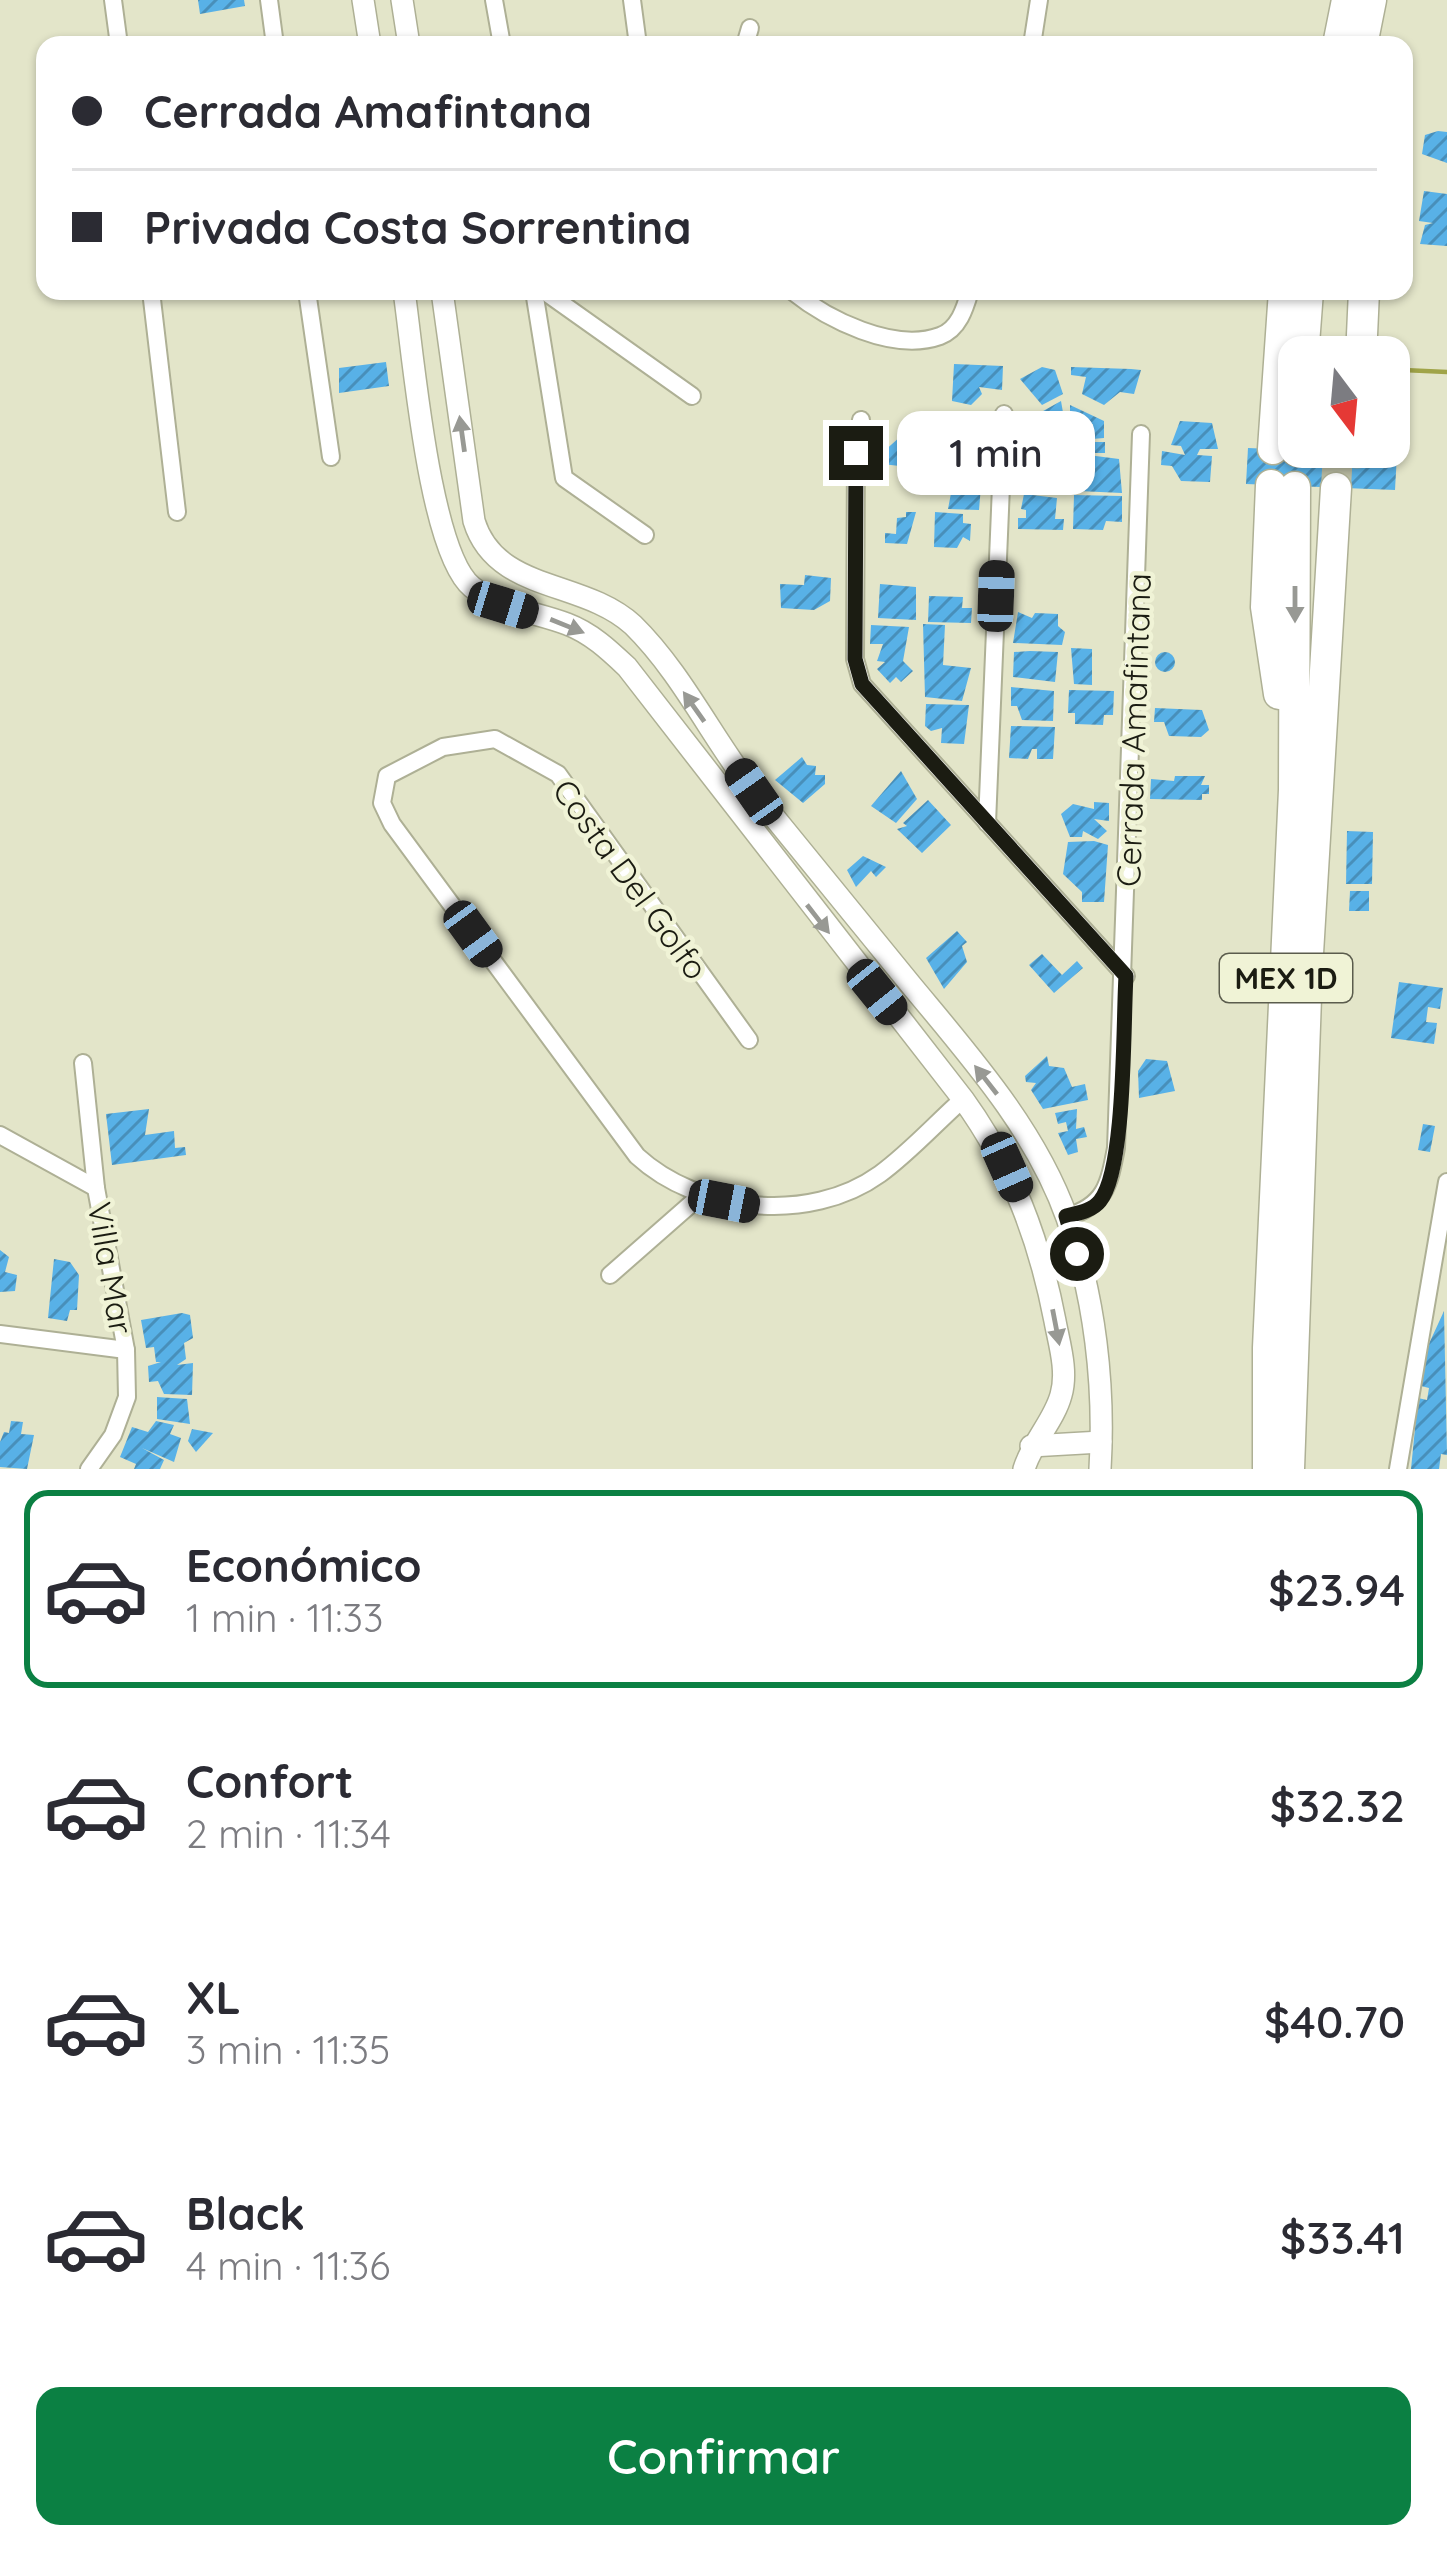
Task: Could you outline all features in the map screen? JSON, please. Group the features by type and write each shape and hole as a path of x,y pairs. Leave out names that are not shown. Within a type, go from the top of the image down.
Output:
{"highway":[{"path":"1340,36 1347,0"},
{"path":"1364,36 1371,0"},
{"path":"1284,300 1284,336"},
{"path":"1305,336 1307,300"},
{"path":"1343,336 1344,300"},
{"path":"1362,336 1364,300"},
{"path":"1283,486 1266,607 1307,794"},
{"name":"MEX 1D","path":"1268,1469 1268,1348 1307,794 1346,489"},
{"name":"MEX 1D","path":"1289,1469 1307,970 1307,794"}],"street":[{"path":"113,0 118,36"},
{"path":"269,0 274,36"},
{"path":"363,0 369,36"},
{"path":"402,0 408,36"},
{"path":"494,0 500,36"},
{"path":"632,0 637,36"},
{"path":"1033,36 1039,0"},
{"path":"152,300 177,512"},
{"path":"309,300 331,457"},
{"path":"405,300 439,519 450,556 470,586 503,605 572,625 605,646 963,1099 1007,1167 1028,1214 1064,1374 1061,1396 1031,1446 1024,1469"},
{"path":"443,300 474,521 488,555 519,575 593,597 644,636 754,792 998,1095 1035,1150 1066,1216 1087,1292 1100,1469"},
{"path":"535,300 564,478 646,535"},
{"path":"557,300 692,396"},
{"path":"803,300 825,317 904,339 943,336 962,317 967,300"},
{"path":"987,823 1004,414"},
{"path":"861,420 856,453 856,672 1126,976"},
{"name":"Cerrada Amafintana","path":"1066,1216 1099,1203 1110,1184 1126,976 1142,434"},
{"name":"Costa Del Golfo","path":"700,1196 660,1178 637,1156 392,824 382,803 387,776 443,748 495,739 558,774 749,1040"},
{"path":"848,957 872,937"},
{"name":"Villa Mar","path":"82,1063 96,1188 126,1350 128,1397 91,1467"},
{"path":"610,1275 700,1196 748,1205 786,1205 852,1189 879,1175 963,1099"},
{"path":"0,1135 96,1188"},
{"path":"1398,1469 1447,1182"},
{"path":"0,1334 126,1350"},
{"path":"1031,1446 1101,1442"}],"building":[{"path":"198,0 244,0 245,6 200,14"},
{"path":"1447,132 1447,163 1422,154 1425,135"},
{"path":"1424,191 1447,194 1447,246 1420,244 1425,225 1433,223 1419,221"},
{"path":"386,362 389,386 339,393 339,368"},
{"path":"954,364 1003,366 1002,390 979,387 982,394 971,405 952,401"},
{"path":"1042,367 1055,370 1063,394 1042,405 1020,379"},
{"path":"1071,367 1141,370 1134,394 1120,392 1104,405 1082,394 1086,377 1071,375"},
{"path":"1061,401 1068,441 1040,451 1036,436 1046,432 1036,415"},
{"path":"1070,405 1104,421 1104,438 1092,439 1093,424 1070,424"},
{"path":"1180,421 1212,423 1218,449 1200,449 1197,455 1212,456 1210,482 1181,481 1172,466 1161,465 1162,451 1185,455 1181,446 1171,445"},
{"path":"1082,429 1089,429 1088,442 1105,442 1105,453 1076,453"},
{"path":"901,436 927,440 926,469 882,464 882,453"},
{"path":"942,439 974,442 973,456 982,456 981,471 960,473 982,474 979,510 948,509 955,472 937,469"},
{"path":"1248,448 1278,449 1278,468 1396,468 1395,490 1246,484"},
{"path":"1088,455 1119,459 1122,493 1078,491"},
{"path":"1024,494 1057,498 1055,519 1064,519 1063,530 1018,529 1018,518 1026,518 1026,510 1021,509"},
{"path":"1074,495 1122,496 1122,522 1106,521 1103,530 1073,529"},
{"path":"906,512 916,512 907,544 885,543 885,533 896,534 897,518 906,517"},
{"path":"935,512 963,514 963,523 971,524 970,541 963,537 957,548 934,547"},
{"path":"805,575 831,578 830,601 814,610 781,608 780,584 804,585"},
{"path":"880,584 916,587 916,620 878,618"},
{"path":"929,596 963,597 962,608 972,608 971,623 928,622"},
{"path":"1018,612 1032,618 1035,613 1058,614 1058,626 1065,632 1062,645 1013,643"},
{"path":"923,624 945,625 943,665 971,668 962,701 925,697"},
{"path":"871,625 909,627 903,661 913,671 901,682 896,677 890,683 877,669 885,662 877,661 883,644 870,644"},
{"path":"1071,648 1092,649 1092,685 1074,684"},
{"path":"1014,652 1058,652 1055,682 1013,677"},
{"path":"1165,652 1175,662 1165,672 1155,662"},
{"path":"1011,687 1054,691 1053,721 1022,720 1017,706 1011,706"},
{"path":"1069,690 1114,691 1113,715 1104,715 1103,725 1075,724 1075,713 1068,713"},
{"path":"926,704 969,705 964,744 941,743 942,728 931,731 925,726"},
{"path":"1155,708 1202,710 1209,730 1201,737 1169,736 1164,722 1154,722"},
{"path":"1011,726 1055,727 1053,759 1037,759 1037,749 1032,749 1028,759 1009,758"},
{"path":"802,757 807,765 816,766 815,775 825,775 825,784 803,803 775,780"},
{"path":"901,771 917,799 896,823 871,806"},
{"path":"1175,776 1205,776 1201,785 1209,785 1209,794 1202,794 1202,800 1150,799 1151,779 1174,781"},
{"path":"928,800 951,825 922,853 897,829 907,826 903,823"},
{"path":"1094,802 1109,803 1109,821 1094,819 1107,831 1098,839 1083,831 1082,837 1070,837 1061,814 1073,804 1094,809"},
{"path":"1347,831 1373,832 1372,884 1346,884"},
{"path":"1068,842 1108,845 1104,902 1082,902 1082,892 1063,874"},
{"path":"863,856 886,867 876,877 871,871 856,887 847,870"},
{"path":"1350,891 1369,891 1369,911 1349,911"},
{"path":"957,931 967,942 962,946 967,962 944,989 926,958"},
{"path":"1042,954 1062,975 1077,961 1083,968 1054,993 1029,965"},
{"path":"1399,982 1443,988 1440,1009 1428,1007 1426,1022 1437,1023 1434,1044 1391,1038"},
{"path":"1047,1056 1049,1066 1064,1068 1072,1087 1085,1084 1088,1100 1043,1109 1031,1090 1036,1083 1026,1082 1025,1076"},
{"path":"1146,1059 1167,1061 1175,1091 1139,1098 1138,1071"},
{"path":"149,1109 145,1135 174,1131 175,1148 185,1147 186,1155 112,1165 106,1114"},
{"path":"1077,1109 1076,1129 1084,1127 1087,1137 1076,1139 1078,1152 1068,1155 1058,1133 1068,1131 1066,1122 1058,1124 1055,1113"},
{"path":"1423,1124 1435,1126 1430,1152 1418,1150"},
{"path":"0,1250 9,1257 5,1272 17,1275 15,1291 0,1292"},
{"path":"54,1259 70,1262 79,1275 77,1310 70,1310 67,1321 48,1318"},
{"path":"1444,1311 1447,1455 1441,1454 1439,1469 1411,1469 1418,1398 1427,1400 1429,1388 1421,1386 1427,1348"},
{"path":"190,1315 193,1338 184,1343 186,1359 177,1365 193,1363 192,1395 164,1394 158,1381 149,1382 148,1366 161,1362 156,1362 154,1347 146,1348 141,1320"},
{"path":"157,1397 187,1399 190,1424 157,1419"},
{"path":"11,1421 23,1422 21,1434 34,1435 27,1469 0,1467 0,1442 4,1432 9,1433"},
{"path":"156,1421 174,1425 170,1434 181,1438 174,1462 142,1448 164,1460 160,1469 134,1469 136,1464 120,1457 132,1427 148,1432"},
{"path":"192,1429 213,1433 196,1452 188,1441"}],"waterway":[{"path":"1410,370 1447,372"}],"tunnel":[{"path":"1336,488 1337,468"}],"route":[{"path":"856,453 855,659 862,684 1126,976 1110,1184 1099,1203 1066,1216 1077,1254"}]}
